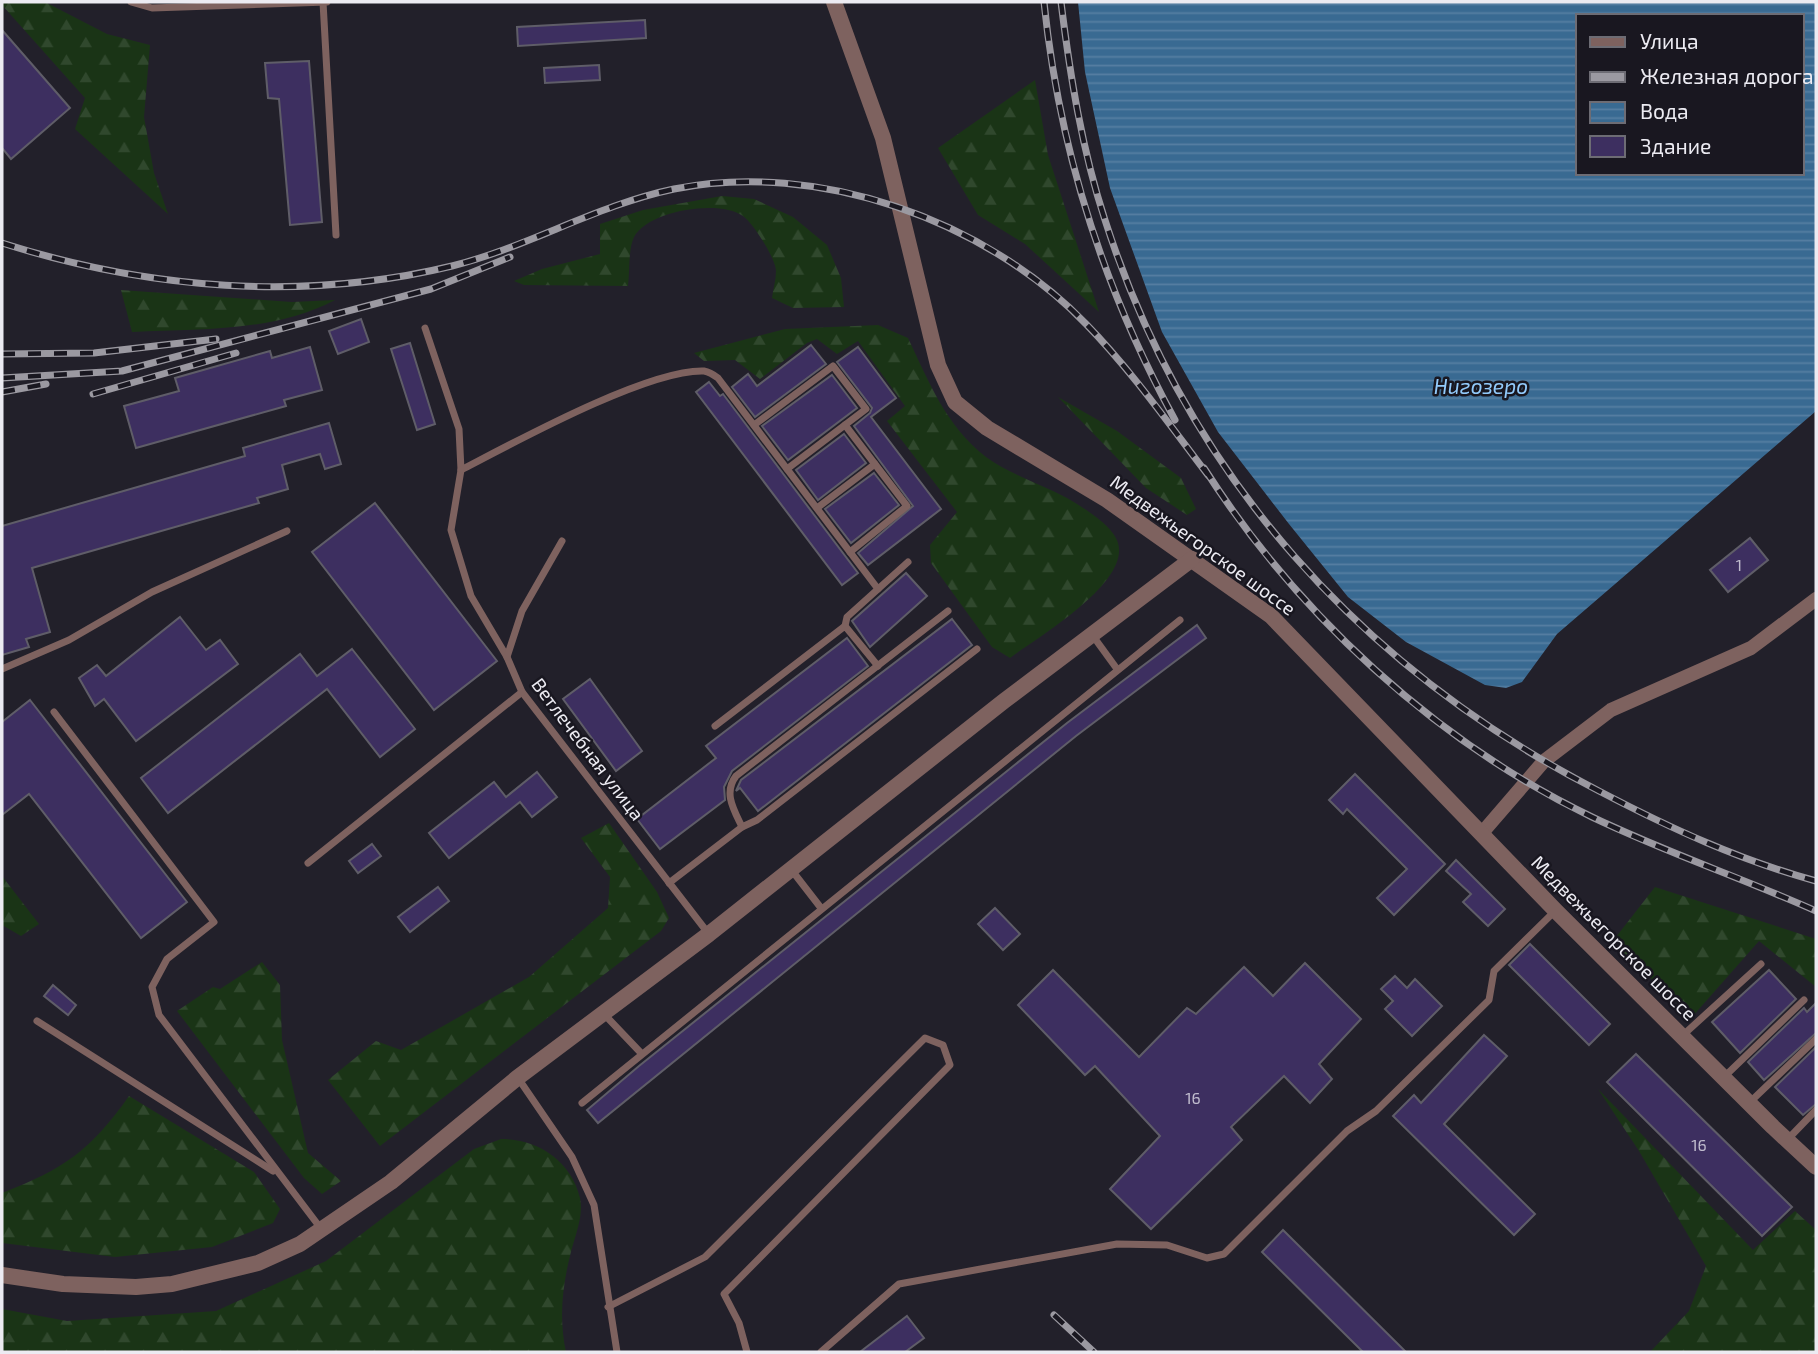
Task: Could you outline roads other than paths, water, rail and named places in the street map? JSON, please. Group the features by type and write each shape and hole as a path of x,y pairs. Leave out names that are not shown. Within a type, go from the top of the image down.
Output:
{"street":[{"name":"Медвежьегорское шоссе","path":"834,2 886,149 938,365 955,402 987,428 1107,500 1271,615 1556,911 1816,1167"},
{"path":"2,1275 64,1284 135,1287 172,1284 258,1262 322,1230 390,1182 517,1078 709,934 789,868 1004,701 1192,559"},
{"path":"1482,833 1544,761 1611,710 1751,648 1816,599"}],"lane":[{"path":"131,2 152,8 326,2 336,235"},
{"name":"Ветлечебная улица","path":"425,328 459,429 461,470 451,530 471,596 507,657 522,692 709,934"},
{"path":"754,425 833,366 866,409 787,469"},
{"path":"461,470 528,435 672,375 707,371 718,378 878,589"},
{"path":"845,425 907,506 850,552"},
{"path":"817,508 875,464"},
{"path":"2,669 69,640 152,592 287,531"},
{"path":"507,657 523,611 562,541"},
{"path":"715,726 845,626 847,617 908,562"},
{"path":"742,827 729,800 730,784 736,776 948,611"},
{"path":"582,1103 1180,620"},
{"path":"845,626 878,666"},
{"path":"1093,636 1116,669"},
{"path":"669,883 742,827 757,820 977,649"},
{"path":"308,863 522,692"},
{"path":"54,712 214,922 167,959 152,988 159,1015 322,1230"},
{"path":"789,868 821,908"},
{"path":"821,1352 899,1284 1117,1244 1167,1245 1207,1258 1224,1254 1347,1131 1376,1111 1489,1000 1494,971 1556,911"},
{"path":"1682,1036 1761,964"},
{"path":"1723,1077 1804,1000"},
{"path":"603,1013 641,1053"},
{"path":"37,1021 278,1174"},
{"path":"608,1307 705,1257 925,1038 943,1045 950,1065 724,1294 739,1323 747,1352"},
{"path":"1749,1103 1816,1039"},
{"path":"517,1078 572,1157 594,1205 617,1352"},
{"path":"1788,1139 1816,1110"}],"water":[{"name":"Нигозеро","path":"1078,2 1816,2 1816,411 1557,634 1522,682 1506,688 1485,685 1406,642 1348,597 1218,432 1162,332 1110,188 1085,72"}],"railway":[{"path":"1044,2 1061,111 1088,217 1127,321 1175,420"},
{"path":"1061,2 1083,140 1105,220 1140,313 1183,400 1235,481 1294,556 1360,624 1433,686 1513,742 1652,818 1732,853 1816,881"},
{"path":"2,243 57,259 169,280 282,287 339,284 452,266 508,248 618,205 674,189 729,182 785,183 841,192 896,207 949,228 1000,255 1045,287 1086,324 1119,360 1208,475"},
{"path":"2,378 122,371 431,289 510,257"},
{"path":"2,354 94,353 216,339"},
{"path":"93,394 236,353"},
{"path":"2,392 46,384"},
{"path":"1204,468 1241,522 1282,574 1374,669 1425,712 1534,786 1592,817 1816,911"},
{"path":"1054,1315 1094,1352"}]}
